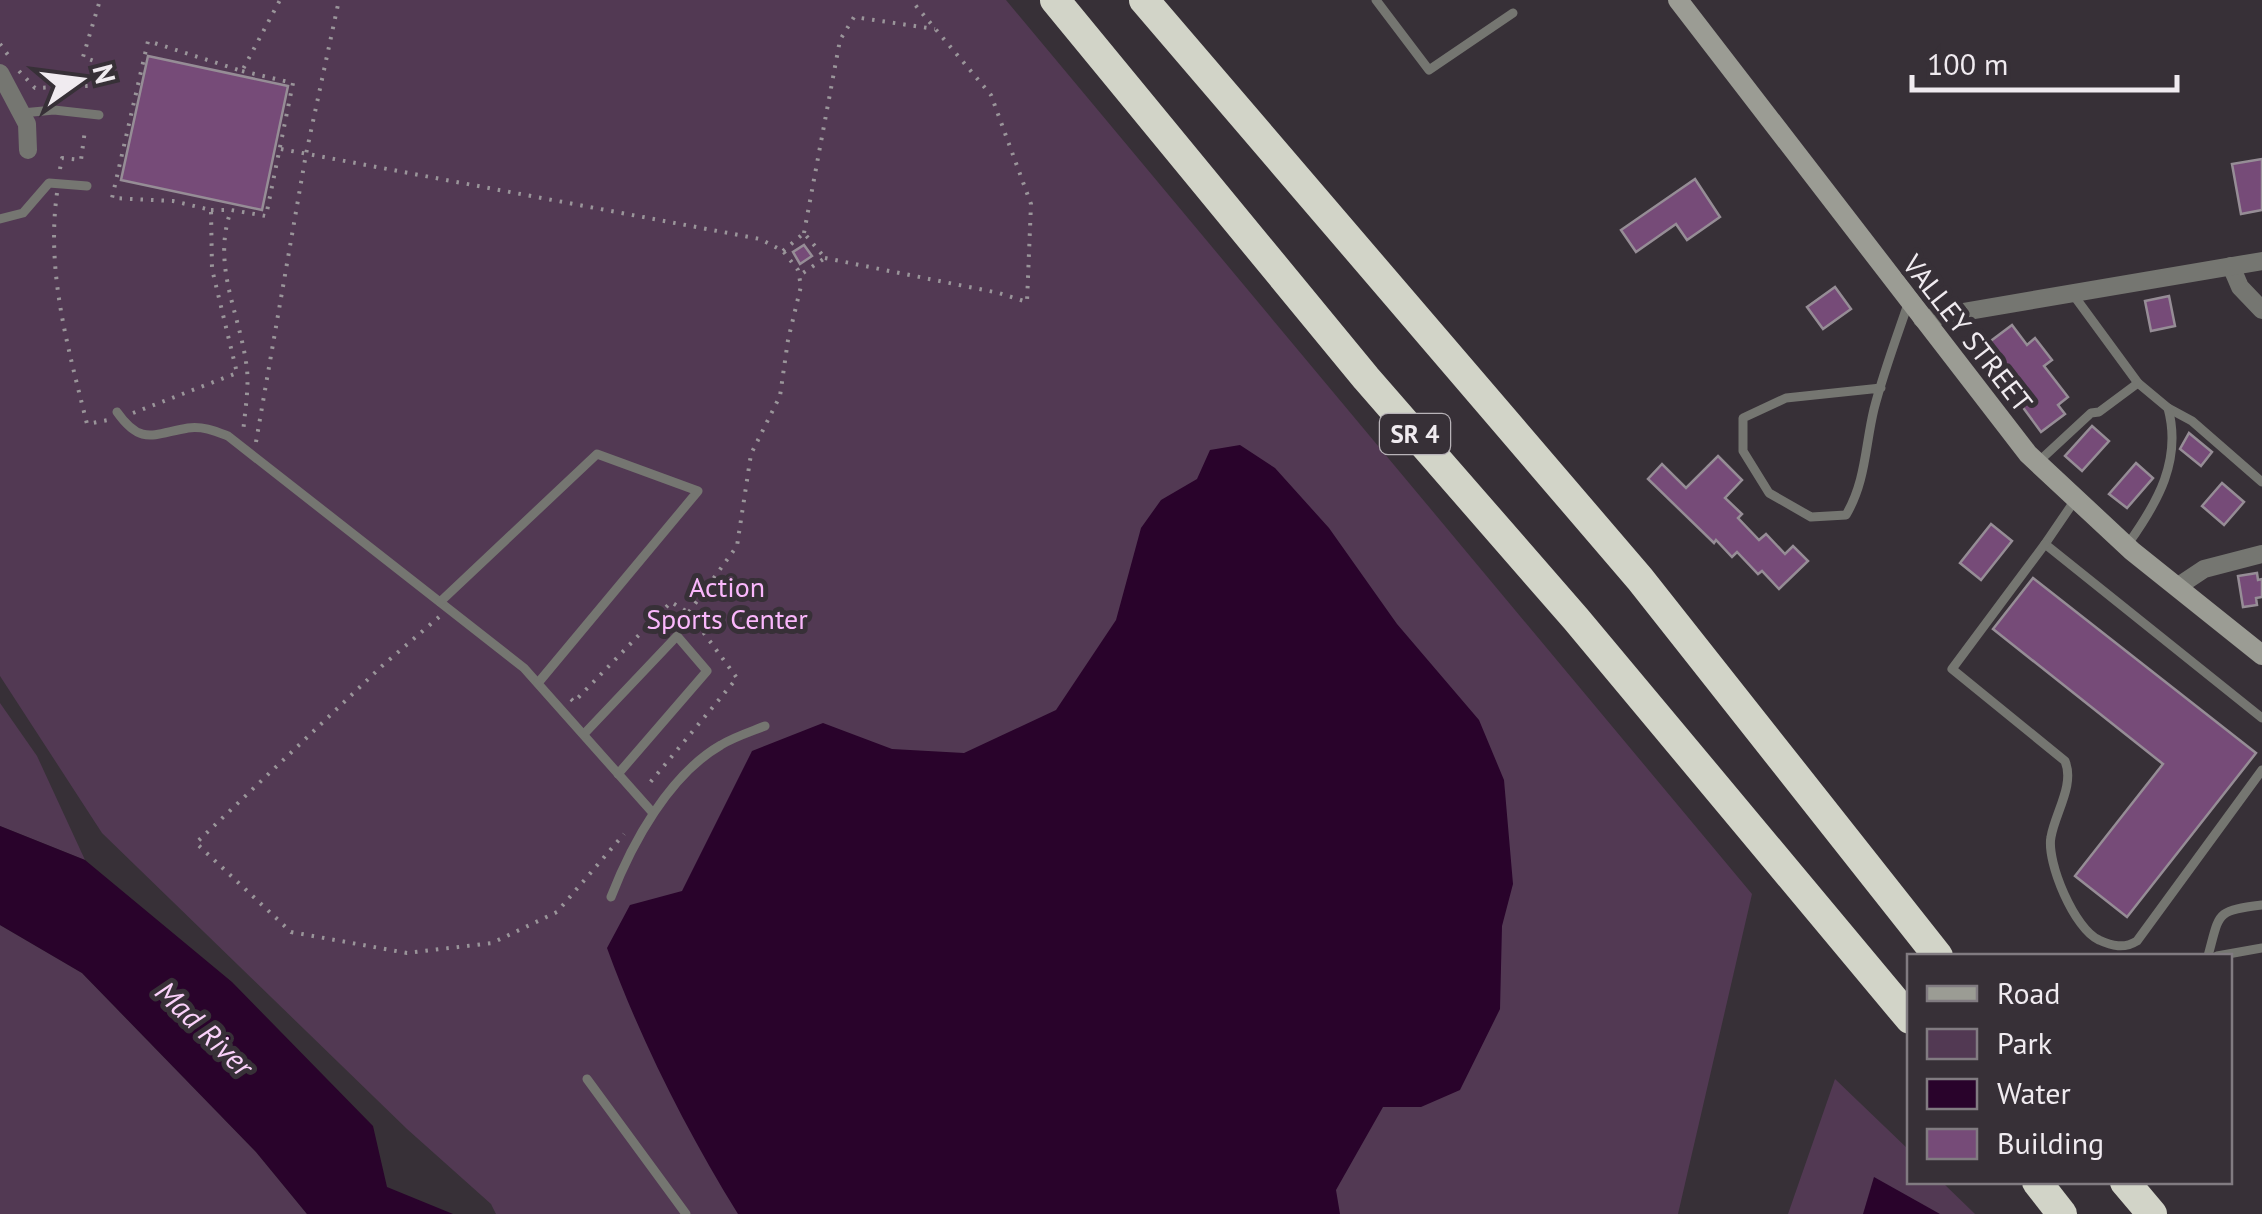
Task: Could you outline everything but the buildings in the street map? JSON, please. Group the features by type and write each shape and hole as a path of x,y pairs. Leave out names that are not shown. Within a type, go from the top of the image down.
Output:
{"highway":[{"name":"SR 4","path":"1055,0 1366,378 1576,620 1907,1015"},
{"name":"SR 4","path":"1144,0 1640,579 1936,954"},
{"path":"2039,1184 2062,1214"},
{"path":"2127,1184 2152,1214"}],"street":[{"name":"VALLEY STREET","path":"1678,0 2037,463 2127,546 2262,655"},
{"path":"0,73 22,113 28,150"},
{"path":"1915,310 2072,293 2262,261"},
{"path":"2231,266 2240,287 2262,310"},
{"path":"2177,587 2204,569 2262,554"}],"lane":[{"path":"1376,0 1428,70 1514,13"},
{"path":"22,113 54,110 99,115"},
{"path":"0,219 23,213 49,182 86,186"},
{"path":"2072,293 2138,383 2168,408 2192,421 2262,482"},
{"path":"1881,388 1786,398 1742,418 1742,450 1769,493 1811,517 1846,515 1865,470 1881,388 1915,310"},
{"path":"2037,463 2092,413 2138,383"},
{"path":"2127,546 2159,500 2174,430 2168,408"},
{"path":"115,415 139,434 157,436 206,428 228,436 524,668 653,813"},
{"path":"440,602 597,454 698,491 538,683"},
{"path":"2075,500 1952,669 2065,761 2068,779 2050,840 2051,858 2072,912 2089,936 2110,945 2130,945 2136,941 2262,770"},
{"path":"2045,544 2262,718"},
{"path":"584,734 677,636 706,671 618,774"},
{"path":"611,897 626,857 653,813 690,769 720,746 764,726"},
{"path":"2209,954 2218,918 2228,910 2262,905"},
{"path":"2228,954 2262,948"},
{"path":"587,1080 686,1214"}],"path":[{"path":"0,44 36,88 88,86 95,76 94,61 82,57 100,0"},
{"path":"242,70 280,0"},
{"path":"230,426 256,445 306,154 339,0"},
{"path":"804,233 825,258 1027,302 1031,204 991,96 911,0"},
{"path":"783,251 804,233 840,40 854,17 934,29"},
{"path":"148,41 242,70 293,82 266,216 173,201 112,198 148,41"},
{"path":"85,130 82,160 62,158 51,236 62,320 88,424 115,415"},
{"path":"282,149 760,239 783,251 798,270 800,286 780,396 751,454 738,546 688,613 672,602 574,702 547,672"},
{"path":"144,425 132,414 237,373 212,269 212,210"},
{"path":"231,210 222,236 230,300 247,364 243,436"},
{"path":"799,276 825,258"},
{"path":"439,617 196,842 291,932 407,952 492,943 557,912 627,831"}],"green space":[{"name":"Action Sports Center","path":"0,0 1006,0 1752,894 1678,1214 496,1214 491,1204 407,1129 102,833 0,676"},
{"path":"0,703 37,756 85,860 0,826"},
{"path":"0,925 82,973 256,1152 307,1214 0,1214"},
{"path":"1835,1079 1907,1148 1907,1184 1944,1184 1975,1214 1788,1214"}],"water":[{"path":"1240,445 1275,468 1329,528 1397,624 1479,720 1504,780 1513,884 1502,926 1500,1009 1460,1090 1421,1107 1383,1107 1336,1190 1340,1214 738,1214 666,1084 607,948 630,905 682,891 752,751 823,723 892,749 964,753 1056,710 1116,620 1141,528 1161,500 1197,479 1210,450"},
{"name":"Mad River","path":"0,826 85,860 232,982 373,1126 387,1187 453,1214 307,1214 256,1152 82,973 0,925"},
{"path":"1874,1177 1940,1214 1863,1214"}]}
